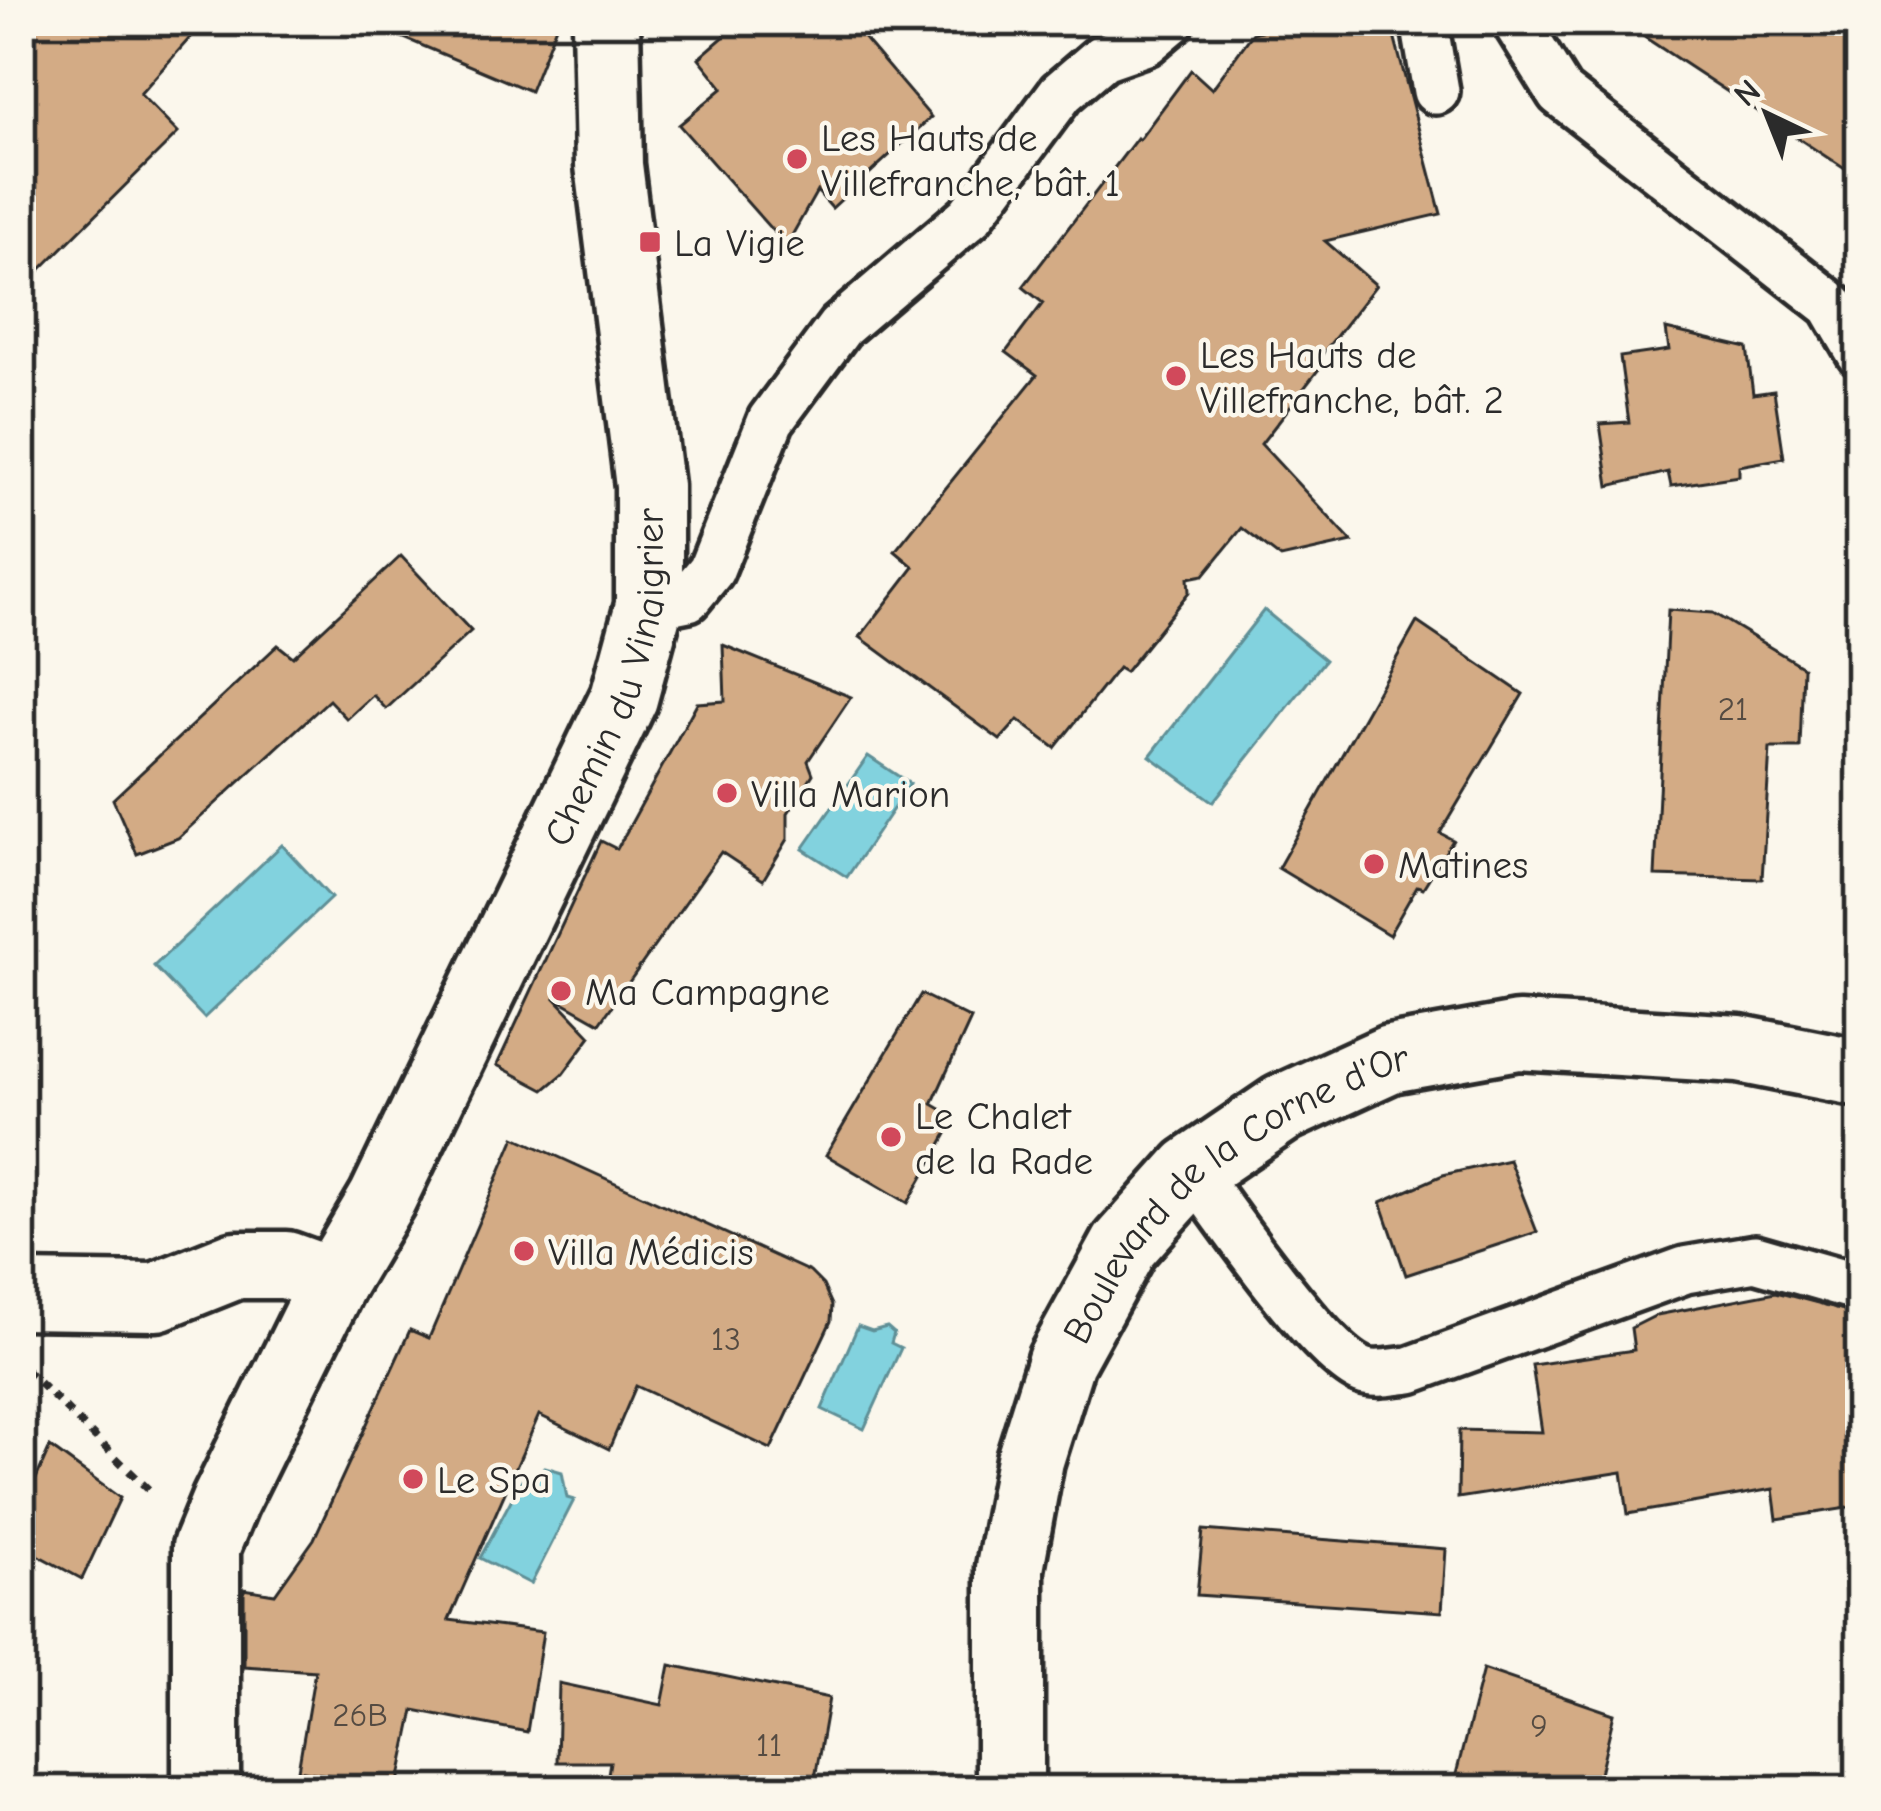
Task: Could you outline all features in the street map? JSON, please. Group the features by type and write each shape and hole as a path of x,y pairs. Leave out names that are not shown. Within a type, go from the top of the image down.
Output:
{"street":[{"name":"Chemin du Vinaigrier","path":"206,1790 206,1547 333,1282 382,1198 624,698 650,607 649,486 609,165 606,21"},
{"name":"Boulevard de la Corne d'Or","path":"1010,1790 1010,1568 1030,1460 1061,1361 1124,1246 1192,1170 1283,1108 1390,1059 1518,1036 1739,1049 1860,1073"},
{"path":"21,1295 156,1297 236,1265 286,1265 333,1282"}],"lane":[{"path":"650,607 688,598 711,570 771,421 840,327 970,216 1103,39 1146,42 1171,21"},
{"path":"1424,21 1436,91"},
{"path":"1515,21 1560,93 1832,305 1860,352"},
{"path":"1192,1170 1338,1356 1367,1373 1410,1370 1685,1270 1755,1258 1860,1288"}],"path":[{"path":"21,1365 206,1547"}],"water":[{"path":"1264,610 1325,660 1213,802 1150,756"},
{"path":"868,756 910,784 847,877 803,849"},
{"path":"282,845 331,898 204,1018 154,966"},
{"path":"858,1326 872,1331 887,1327 894,1333 891,1343 901,1348 864,1429 822,1409"},
{"path":"545,1467 562,1472 567,1498 574,1500 531,1584 480,1558 524,1476 530,1478"}],"building":[{"path":"21,21 205,21 140,94 178,133 21,289"},
{"path":"364,21 558,21 530,91"},
{"name":"Les Hauts de Villefranche, bât. 1","path":"742,21 849,21 931,117 832,208 817,191 786,246 679,125 723,88 699,58"},
{"name":"Les Hauts de Villefranche, bât. 2","path":"1299,21 1390,21 1441,214 1325,241 1376,285 1261,444 1352,542 1281,558 1242,528 1204,575 1188,578 1189,592 1125,672 1118,668 1055,748 1018,720 1000,740 860,637 914,567 895,551 1037,375 1006,352 1043,303 1023,287 1191,70 1212,89 1253,33"},
{"path":"1620,21 1860,21 1860,179"},
{"path":"1666,329 1747,348 1753,394 1774,391 1784,458 1739,466 1739,476 1671,486 1668,472 1609,486 1600,424 1629,422 1620,357 1669,350"},
{"path":"401,556 471,631 386,709 373,695 347,719 329,700 178,838 137,854 113,799 278,645 293,657"},
{"path":"1668,610 1713,613 1803,667 1800,748 1770,748 1762,879 1655,876"},
{"path":"1417,622 1523,694 1440,833 1453,840 1423,888 1417,886 1389,935 1278,868"},
{"path":"723,645 851,697 808,761 813,774 788,813 788,839 763,880 721,852 600,1023 554,997 591,1036 563,1074 544,1090 497,1065 601,841 617,849 697,703 725,701"},
{"name":"Le Chalet de la Rade","path":"921,994 971,1019 932,1104 956,1118 908,1203 826,1155"},
{"path":"515,1137 810,1272 823,1285 832,1305 831,1321 771,1449 636,1386 609,1449 539,1415 449,1620 543,1632 527,1732 414,1710 398,1787 298,1770 315,1671 244,1666 244,1589 275,1594 314,1539 410,1330 429,1338"},
{"path":"1509,1160 1537,1232 1406,1275 1381,1202 1443,1175"},
{"path":"1776,1292 1860,1314 1860,1506 1777,1519 1773,1489 1628,1514 1622,1472 1458,1498 1459,1430 1542,1432 1532,1365 1634,1350 1631,1328 1657,1315"},
{"path":"50,1447 120,1498 82,1579 21,1546 21,1513"},
{"path":"1203,1530 1446,1549 1442,1612 1197,1595"},
{"path":"670,1665 829,1698 813,1790 652,1790 607,1780 610,1762 557,1762 559,1683 662,1705"},
{"path":"1483,1669 1614,1714 1596,1790 1452,1790"}],"place":[{"name":"Les Hauts de Villefranche, bât. 1","path":"797,159"},
{"name":"La Vigie","path":"650,242"},
{"name":"Les Hauts de Villefranche, bât. 2","path":"1176,376"},
{"name":"Villa Marion","path":"727,793"},
{"name":"Matines","path":"1374,864"},
{"name":"Ma Campagne","path":"561,991"},
{"name":"Le Chalet de la Rade","path":"891,1137"},
{"name":"Villa Médicis","path":"524,1251"},
{"name":"Le Spa","path":"413,1479"}]}
